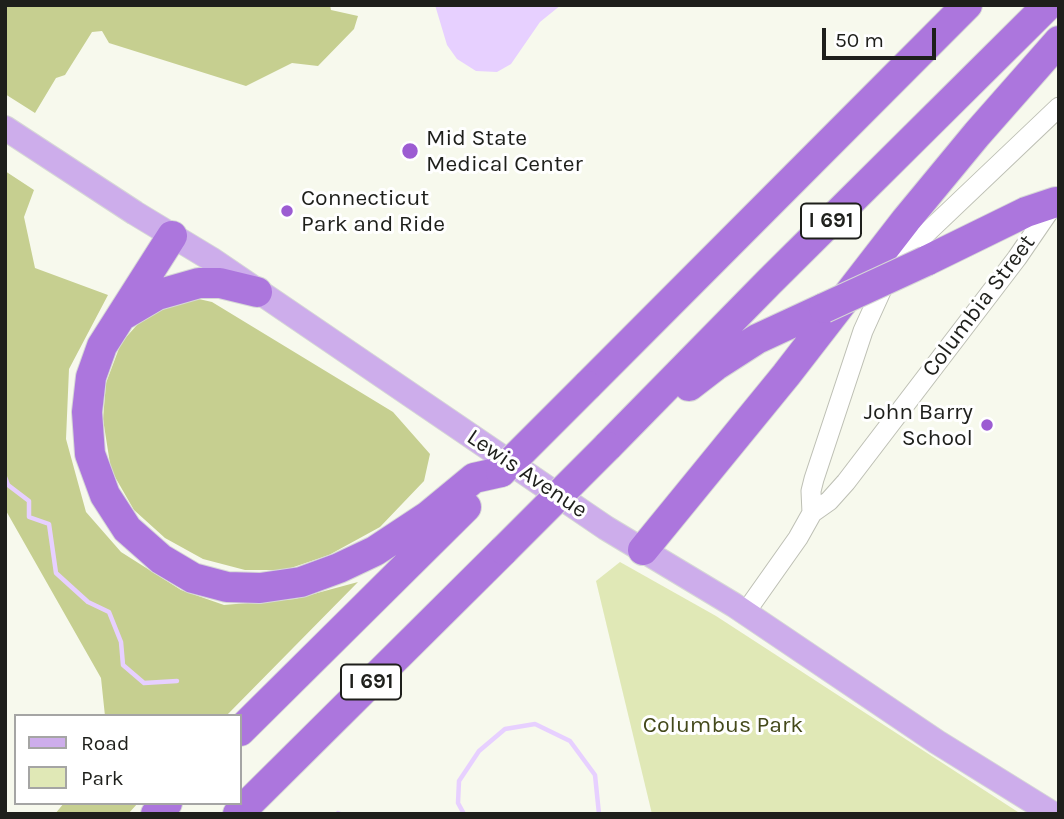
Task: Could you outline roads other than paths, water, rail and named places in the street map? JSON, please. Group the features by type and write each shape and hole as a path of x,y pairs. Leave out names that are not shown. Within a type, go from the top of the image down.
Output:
{"highway":[{"name":"I 691","path":"242,729 447,512 474,478 501,472 967,5"},
{"name":"I 691","path":"239,814 615,443 760,292 1048,5"},
{"path":"643,550 792,368 905,220 1059,41"},
{"path":"615,443 639,432 692,384 757,339 1026,212 1057,200"},
{"path":"172,236 102,346 89,385 86,423 90,454 105,495 121,522 143,545 169,565 193,578 227,587 251,589 291,584 329,572 375,551 447,512"},
{"path":"118,319 149,298 192,284 220,283 257,292"}],"main road":[{"name":"Lewis Avenue","path":"5,128 257,292 606,528 746,613 937,742 1053,814"}],"street":[{"path":"812,513 811,492 818,464 863,331 887,278 916,243 1059,107"},
{"name":"Columbia Street","path":"746,613 812,513 829,501 846,482 1017,258 1057,200"}],"waterway":[{"path":"5,477 8,485 29,501 29,517 49,524 56,573 88,602 109,612 121,642 123,665 144,683 177,681"},
{"path":"464,814 458,803 459,781 479,751 505,729 535,724 570,741 595,775 599,814"}],"place":[{"name":"Mid State Medical Center","path":"410,151"},
{"name":"Connecticut Park and Ride","path":"287,211"},
{"name":"John Barry School","path":"987,425"}],"park label":[{"name":"Columbus Park","path":"723,725"}]}
